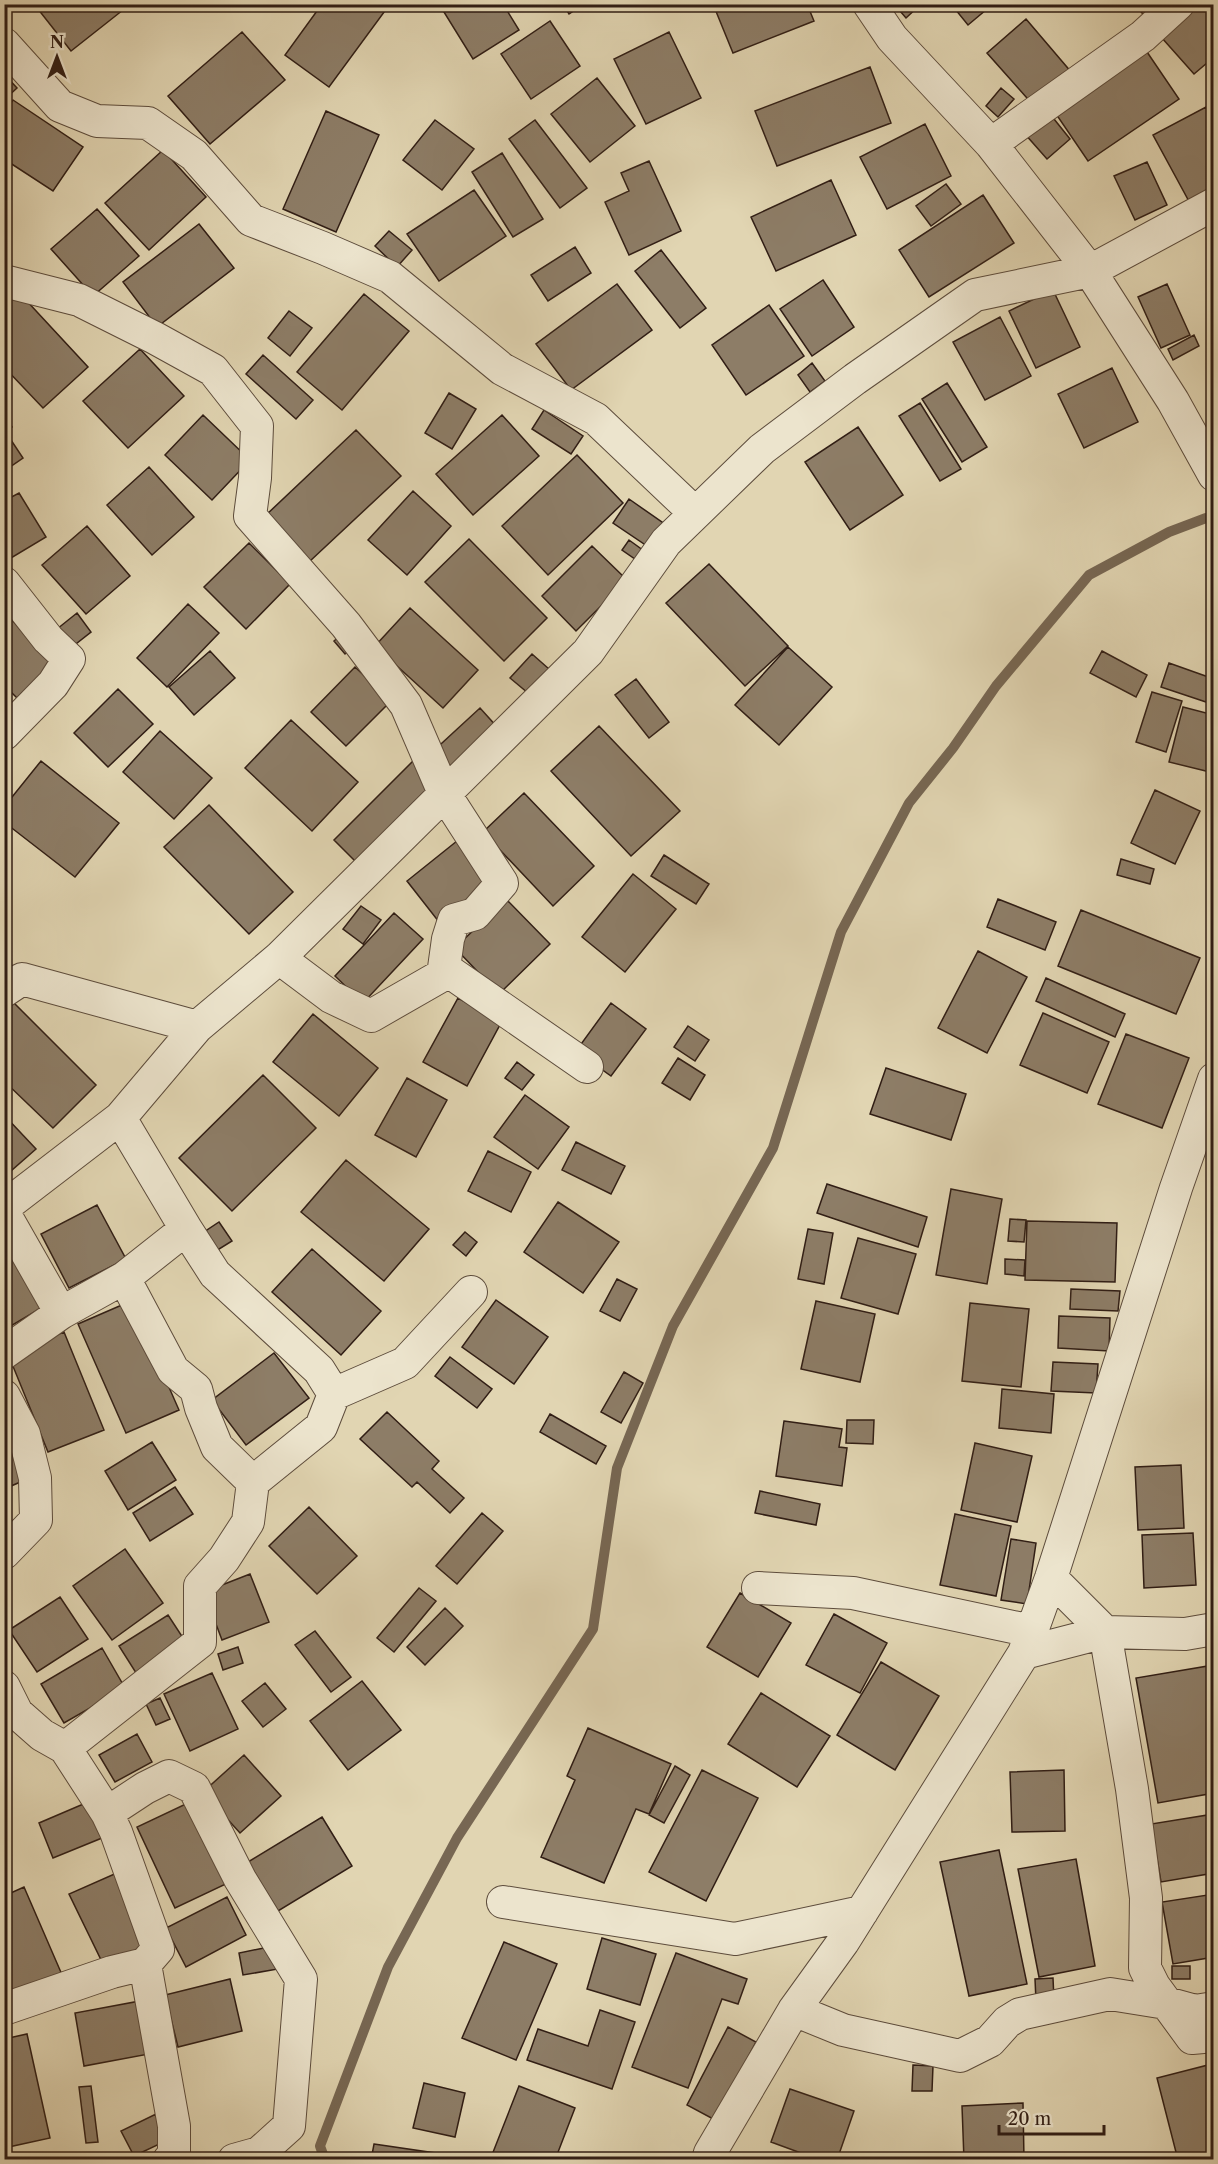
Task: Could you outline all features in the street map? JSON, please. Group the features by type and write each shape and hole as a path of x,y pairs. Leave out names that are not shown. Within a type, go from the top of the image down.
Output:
{"street":[{"path":"868,4 892,38 991,144 1090,271 1173,401 1214,475"},
{"path":"991,144 1143,36 1178,4"},
{"path":"4,44 60,106 97,121 148,123 194,155 251,220 390,277 502,369 596,419 695,513"},
{"path":"4,1207 120,1118 197,1027 279,958 588,652 666,542 762,449 975,296 1090,271 1214,204"},
{"path":"4,281 79,300 213,370 257,426 255,478 250,516 346,626 406,705 444,793 502,883 475,914 454,920 448,939 444,968 446,973 371,1016 331,997 279,958"},
{"path":"4,583 48,639 69,659 53,684 4,734"},
{"path":"444,968 587,1067"},
{"path":"4,991 21,979 197,1027"},
{"path":"708,2160 710,2152 794,2010 843,1942 1028,1642 1214,1079"},
{"path":"120,1118 215,1274 319,1370 334,1394"},
{"path":"4,1213 61,1313"},
{"path":"4,1353 61,1313 124,1278 186,1229"},
{"path":"124,1278 173,1370 196,1389 217,1448 253,1482"},
{"path":"65,1748 200,1642 200,1586 224,1559 248,1522 253,1482 321,1427 334,1394 405,1363 471,1292"},
{"path":"4,1396 24,1434 35,1478 36,1520 4,1553"},
{"path":"1051,1578 1105,1632 1132,1789 1146,1898 1145,1968 1154,1986 1192,2038 1214,2036"},
{"path":"758,1588 853,1593 1028,1642 1105,1632 1185,1634 1214,1629"},
{"path":"4,1687 17,1713 42,1735 65,1748 107,1813 158,1949 145,1964 112,1972 4,2009"},
{"path":"107,1813 145,1788 170,1776 194,1788 240,1879 301,1979 289,2126 259,2152 234,2160"},
{"path":"503,1902 735,1940 862,1912"},
{"path":"145,1964 174,2126 174,2159"},
{"path":"1110,1995 1145,1968"},
{"path":"794,2010 843,2030 960,2056 990,2041 1007,2022 1020,2014 1110,1995 1166,2003 1195,2011 1214,2008"}],"building":[{"path":"34,4 118,4 123,10 71,51"},
{"path":"322,4 390,4 329,87 285,55"},
{"path":"439,4 503,4 519,30 473,59"},
{"path":"563,4 584,4 569,14"},
{"path":"713,4 807,4 814,21 733,53"},
{"path":"894,4 921,4 906,18"},
{"path":"951,4 993,4 968,25"},
{"path":"1134,4 1168,4 1150,22"},
{"path":"1182,4 1214,5 1214,57 1194,74 1154,29"},
{"path":"1026,19 1072,73 1034,106 987,53"},
{"path":"550,21 580,66 531,99 501,54"},
{"path":"242,32 285,80 210,144 168,96"},
{"path":"669,32 701,98 646,124 614,59"},
{"path":"1145,49 1179,99 1088,161 1054,111"},
{"path":"870,67 891,123 777,166 755,111"},
{"path":"4,74 17,88 4,100"},
{"path":"597,78 635,126 590,162 551,114"},
{"path":"1001,88 1014,99 998,117 986,106"},
{"path":"13,100 83,147 53,191 4,159 4,113"},
{"path":"1206,107 1214,122 1214,192 1191,205 1153,135"},
{"path":"326,111 379,135 336,232 283,209"},
{"path":"1050,114 1070,139 1047,159 1025,134"},
{"path":"435,120 474,149 442,190 403,160"},
{"path":"535,120 587,188 560,208 509,139"},
{"path":"925,124 951,176 887,209 860,157"},
{"path":"163,150 206,197 149,250 105,203"},
{"path":"502,153 543,219 513,237 472,172"},
{"path":"649,161 681,231 629,255 605,202 629,191 621,173"},
{"path":"1147,162 1167,205 1135,220 1114,176"},
{"path":"831,180 856,235 776,271 751,217"},
{"path":"946,184 961,204 931,226 916,206"},
{"path":"474,190 506,236 439,281 407,234"},
{"path":"983,195 1014,243 929,297 899,250"},
{"path":"97,209 139,256 93,296 51,249"},
{"path":"199,224 234,268 157,327 123,282"},
{"path":"389,231 412,250 397,267 375,246"},
{"path":"575,247 591,273 548,301 531,275"},
{"path":"661,250 706,308 680,328 635,271"},
{"path":"823,280 854,327 812,356 780,309"},
{"path":"617,284 652,330 571,390 536,344"},
{"path":"1167,284 1190,335 1161,348 1138,297"},
{"path":"12,285 88,367 43,408 4,367 4,292"},
{"path":"1053,290 1080,347 1036,368 1009,311"},
{"path":"364,294 409,331 342,410 297,372"},
{"path":"769,305 804,356 746,395 712,345"},
{"path":"289,311 312,328 290,356 268,338"},
{"path":"1000,317 1031,376 985,400 953,342"},
{"path":"1194,335 1199,346 1173,360 1168,349"},
{"path":"140,349 184,396 128,448 83,401"},
{"path":"263,355 313,400 296,419 246,374"},
{"path":"812,363 825,381 810,392 798,375"},
{"path":"1112,368 1138,422 1084,448 1058,394"},
{"path":"947,383 987,447 962,462 922,399"},
{"path":"449,393 476,409 452,449 425,433"},
{"path":"920,403 961,469 940,481 899,416"},
{"path":"544,410 583,436 571,454 532,429"},
{"path":"4,413 12,427 4,431"},
{"path":"203,415 250,460 212,500 165,455"},
{"path":"502,415 539,456 473,515 436,474"},
{"path":"858,427 903,495 850,530 805,462"},
{"path":"356,430 401,476 309,562 265,516"},
{"path":"4,431 23,458 4,471"},
{"path":"577,455 623,503 548,575 502,526"},
{"path":"149,467 194,517 152,555 107,505"},
{"path":"413,491 451,526 407,575 368,540"},
{"path":"19,493 46,537 11,558 4,547 4,501"},
{"path":"629,499 669,527 653,550 613,523"},
{"path":"87,526 130,576 86,614 42,565"},
{"path":"469,539 547,618 504,661 425,582"},
{"path":"629,540 651,556 645,566 622,550"},
{"path":"249,543 290,584 246,629 204,587"},
{"path":"592,546 627,580 576,631 542,596"},
{"path":"709,564 788,646 745,686 666,603"},
{"path":"188,604 219,633 167,687 137,658"},
{"path":"410,608 478,670 443,708 375,646"},
{"path":"77,613 91,632 72,647 57,629"},
{"path":"11,619 57,668 20,701 4,685 4,624"},
{"path":"343,633 354,646 345,654 334,641"},
{"path":"788,647 832,687 779,745 735,705"},
{"path":"210,651 235,678 194,715 169,687"},
{"path":"1102,651 1147,675 1136,697 1090,673"},
{"path":"532,654 549,669 528,693 510,678"},
{"path":"1169,663 1214,679 1206,702 1161,687"},
{"path":"355,667 391,701 346,746 311,712"},
{"path":"636,679 669,722 649,738 615,695"},
{"path":"118,689 153,724 108,767 74,733"},
{"path":"1152,692 1182,701 1166,752 1136,742"},
{"path":"1183,707 1214,715 1214,773 1169,762"},
{"path":"480,708 498,728 447,774 429,755"},
{"path":"291,720 358,782 312,831 245,768"},
{"path":"599,726 680,811 631,856 551,771"},
{"path":"160,731 212,778 174,819 123,772"},
{"path":"415,759 439,783 359,865 334,840"},
{"path":"41,761 119,823 75,877 4,822 4,807"},
{"path":"1155,790 1200,811 1175,864 1131,843"},
{"path":"524,793 594,866 553,906 483,832"},
{"path":"209,805 293,892 249,934 164,847"},
{"path":"462,837 495,877 439,922 407,881"},
{"path":"664,855 709,884 696,904 651,876"},
{"path":"1121,859 1154,869 1150,884 1117,875"},
{"path":"633,874 676,909 625,972 582,937"},
{"path":"506,899 550,944 499,994 455,948"},
{"path":"998,899 1056,922 1045,950 987,927"},
{"path":"361,906 381,920 363,944 343,929"},
{"path":"1081,910 1200,958 1176,1014 1058,966"},
{"path":"394,913 423,939 363,1003 335,976"},
{"path":"978,951 1027,977 987,1053 938,1028"},
{"path":"1046,978 1125,1014 1115,1037 1036,1001"},
{"path":"458,998 502,1021 467,1086 423,1062"},
{"path":"13,1002 96,1085 53,1128 4,1081 4,1011"},
{"path":"611,1003 646,1029 611,1076 576,1051"},
{"path":"1043,1013 1109,1042 1087,1093 1020,1065"},
{"path":"313,1014 378,1068 339,1116 273,1062"},
{"path":"688,1026 709,1040 695,1061 674,1047"},
{"path":"1126,1034 1189,1058 1162,1128 1098,1104"},
{"path":"678,1058 705,1075 690,1100 662,1083"},
{"path":"517,1062 534,1075 522,1090 505,1078"},
{"path":"886,1068 966,1094 951,1140 870,1114"},
{"path":"263,1075 316,1128 232,1211 179,1158"},
{"path":"407,1078 447,1100 416,1157 375,1135"},
{"path":"525,1095 569,1127 538,1169 494,1137"},
{"path":"4,1115 36,1149 4,1177"},
{"path":"576,1142 625,1166 611,1194 562,1170"},
{"path":"488,1151 531,1172 511,1212 468,1191"},
{"path":"346,1160 429,1229 384,1281 301,1212"},
{"path":"827,1184 927,1217 918,1247 817,1213"},
{"path":"951,1189 1002,1199 987,1284 936,1275"},
{"path":"558,1202 619,1242 583,1293 524,1252"},
{"path":"97,1205 126,1259 69,1288 41,1234"},
{"path":"1010,1219 1026,1220 1024,1242 1008,1241"},
{"path":"1027,1221 1117,1223 1115,1282 1025,1280"},
{"path":"219,1222 232,1241 216,1251 204,1232"},
{"path":"808,1229 833,1233 824,1284 798,1279"},
{"path":"465,1232 477,1242 466,1256 453,1245"},
{"path":"858,1238 916,1254 898,1314 841,1298"},
{"path":"312,1249 381,1311 341,1355 272,1292"},
{"path":"13,1256 43,1307 4,1330 4,1261"},
{"path":"1005,1259 1025,1260 1024,1276 1005,1274"},
{"path":"617,1279 637,1289 620,1321 600,1311"},
{"path":"1071,1289 1120,1291 1118,1311 1070,1309"},
{"path":"496,1300 548,1337 514,1384 462,1347"},
{"path":"131,1301 179,1410 126,1433 78,1324"},
{"path":"816,1301 875,1314 860,1382 801,1369"},
{"path":"970,1303 1029,1309 1021,1387 962,1381"},
{"path":"1059,1316 1110,1318 1109,1351 1058,1348"},
{"path":"64,1332 104,1430 48,1452 8,1354"},
{"path":"274,1353 309,1398 246,1445 212,1400"},
{"path":"450,1357 492,1389 477,1408 435,1376"},
{"path":"1053,1362 1098,1364 1096,1393 1051,1391"},
{"path":"624,1372 643,1383 621,1423 601,1412"},
{"path":"1002,1389 1054,1394 1051,1433 999,1428"},
{"path":"387,1412 439,1461 432,1469 464,1498 450,1513 417,1482 412,1487 360,1439"},
{"path":"550,1414 606,1446 596,1464 540,1432"},
{"path":"847,1420 874,1420 873,1444 846,1443"},
{"path":"784,1421 842,1429 839,1447 847,1448 842,1486 776,1476"},
{"path":"4,1436 25,1480 4,1489"},
{"path":"152,1442 176,1480 128,1510 105,1471"},
{"path":"975,1443 1032,1456 1017,1522 961,1510"},
{"path":"1181,1465 1184,1528 1138,1530 1135,1467"},
{"path":"175,1487 193,1514 150,1541 133,1513"},
{"path":"760,1491 820,1504 816,1525 755,1513"},
{"path":"309,1507 357,1556 317,1594 269,1546"},
{"path":"482,1513 503,1531 457,1584 436,1566"},
{"path":"955,1514 1011,1526 996,1596 940,1585"},
{"path":"1193,1533 1196,1585 1144,1588 1142,1535"},
{"path":"1011,1539 1036,1543 1027,1604 1001,1600"},
{"path":"125,1549 163,1603 112,1640 73,1586"},
{"path":"250,1574 269,1622 222,1640 204,1592"},
{"path":"419,1588 436,1601 394,1652 377,1638"},
{"path":"740,1593 791,1623 758,1677 707,1647"},
{"path":"60,1597 88,1639 37,1672 9,1630"},
{"path":"445,1608 463,1626 425,1665 407,1647"},
{"path":"834,1614 887,1643 860,1693 806,1665"},
{"path":"168,1615 187,1644 138,1676 119,1646"},
{"path":"315,1631 351,1677 331,1692 295,1645"},
{"path":"238,1647 243,1663 223,1670 218,1654"},
{"path":"102,1648 125,1688 64,1723 41,1684"},
{"path":"881,1662 939,1696 895,1770 837,1735"},
{"path":"1214,1665 1214,1793 1158,1803 1136,1678"},
{"path":"212,1673 238,1729 190,1751 164,1694"},
{"path":"362,1681 401,1730 348,1770 310,1721"},
{"path":"265,1683 286,1709 263,1727 242,1701"},
{"path":"761,1693 830,1736 797,1787 728,1744"},
{"path":"160,1698 170,1719 156,1725 146,1704"},
{"path":"588,1728 671,1764 649,1814 636,1809 604,1883 541,1857 575,1780 567,1776"},
{"path":"137,1734 152,1762 115,1782 99,1755"},
{"path":"244,1755 281,1796 240,1833 203,1792"},
{"path":"675,1766 690,1775 664,1823 649,1815"},
{"path":"702,1770 758,1798 706,1901 649,1872"},
{"path":"1064,1770 1065,1831 1012,1832 1010,1772"},
{"path":"88,1802 102,1838 53,1858 39,1823"},
{"path":"190,1802 228,1883 175,1908 137,1827"},
{"path":"1214,1814 1214,1873 1161,1882 1151,1824"},
{"path":"322,1817 352,1866 278,1911 248,1862"},
{"path":"999,1850 1027,1984 969,1996 940,1862"},
{"path":"1076,1859 1095,1966 1039,1977 1018,1869"},
{"path":"119,1872 154,1945 105,1968 69,1894"},
{"path":"24,1887 63,1977 4,2002 4,1896"},
{"path":"1214,1894 1214,1957 1173,1964 1162,1902"},
{"path":"227,1897 246,1935 186,1967 166,1928"},
{"path":"602,1938 656,1954 640,2005 587,1989"},
{"path":"504,1942 557,1964 516,2060 462,2038"},
{"path":"274,1946 278,1969 243,1975 239,1953"},
{"path":"676,1953 747,1979 738,2004 722,1999 688,2088 632,2067"},
{"path":"1172,1966 1190,1966 1190,1979 1172,1979"},
{"path":"1053,1978 1054,2000 1036,2001 1035,1979"},
{"path":"230,1979 242,2031 178,2047 165,1995"},
{"path":"140,2001 149,2054 84,2066 75,2013"},
{"path":"600,2010 635,2022 612,2089 527,2060 538,2029 588,2046"},
{"path":"728,2027 756,2042 715,2120 687,2105"},
{"path":"27,2034 50,2138 4,2148 4,2039"},
{"path":"913,2065 933,2066 932,2091 912,2091"},
{"path":"1208,2065 1214,2086 1214,2160 1178,2160 1157,2078"},
{"path":"424,2083 465,2093 455,2137 413,2128"},
{"path":"91,2086 98,2142 86,2143 79,2087"},
{"path":"519,2086 575,2108 555,2160 490,2160"},
{"path":"790,2089 854,2111 837,2160 820,2160 771,2142"},
{"path":"1023,2103 1024,2160 964,2160 962,2106"},
{"path":"156,2114 168,2140 134,2156 121,2131"},
{"path":"374,2144 442,2154 441,2160 371,2160"}],"waterway":[{"path":"325,2160 320,2146 388,1967 457,1838 593,1629 617,1468 673,1326 773,1148 841,932 909,803 953,748 996,686 1089,575 1169,532 1206,518"}]}
